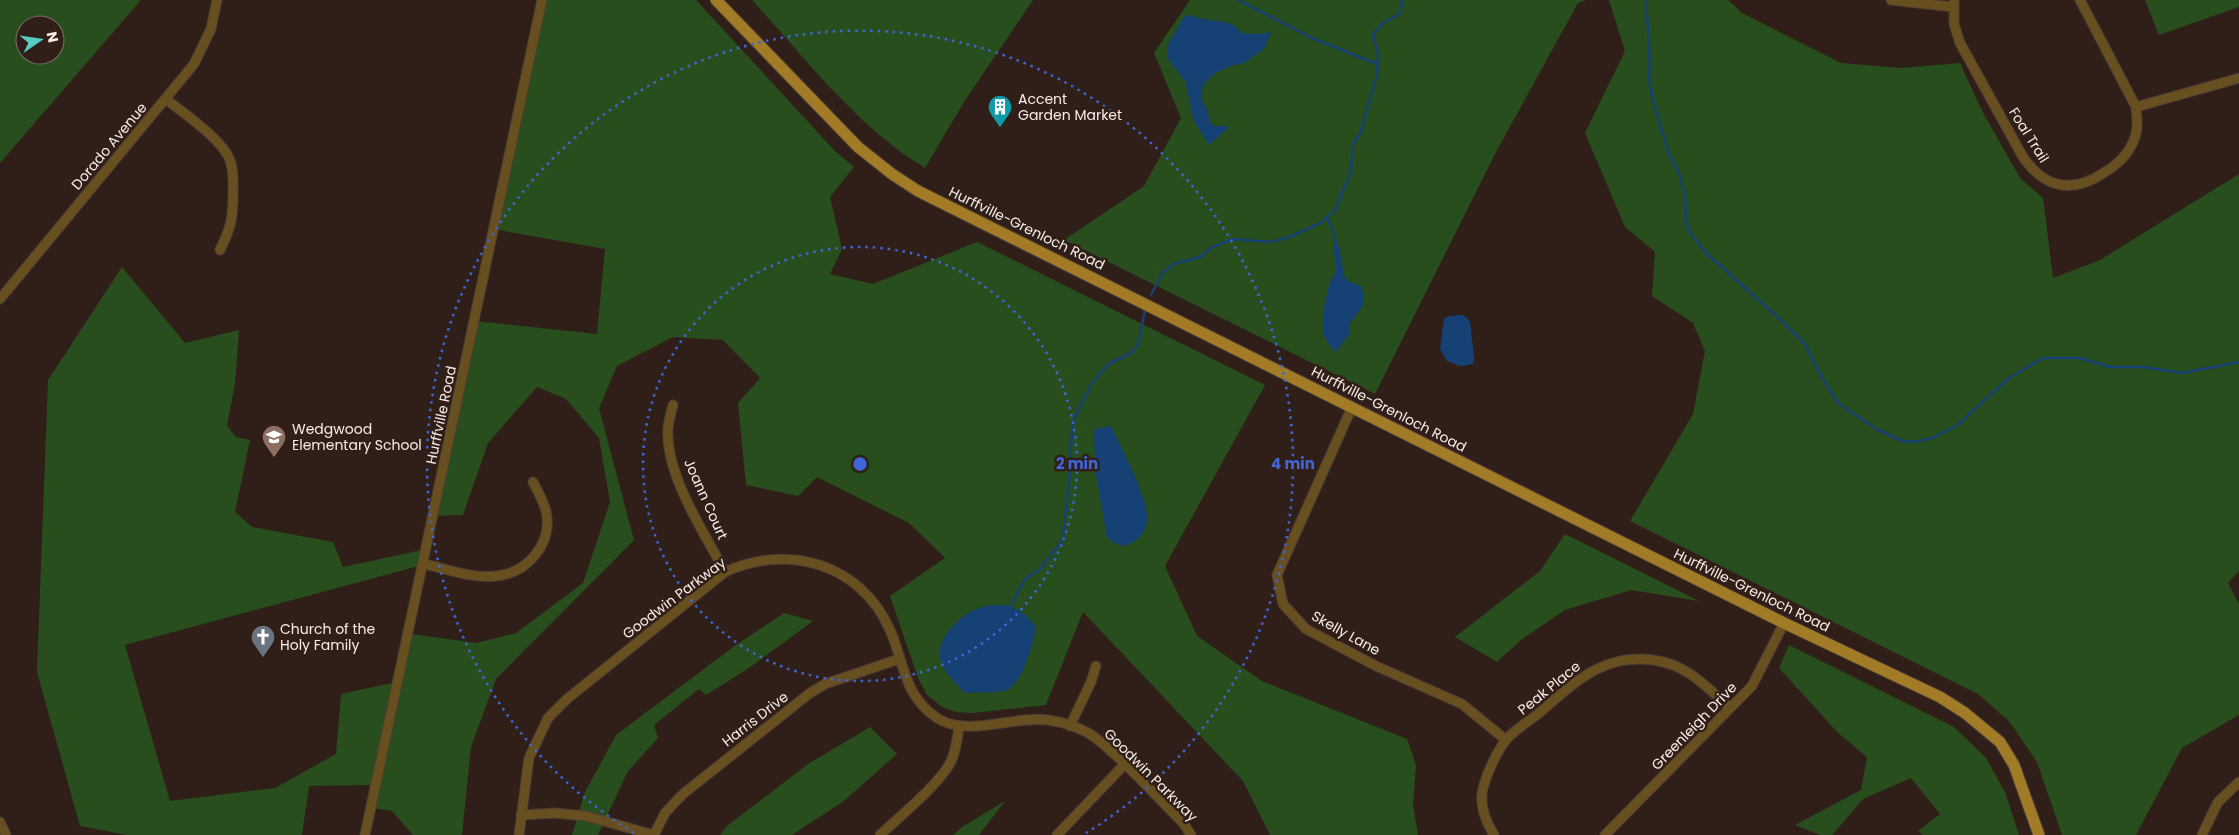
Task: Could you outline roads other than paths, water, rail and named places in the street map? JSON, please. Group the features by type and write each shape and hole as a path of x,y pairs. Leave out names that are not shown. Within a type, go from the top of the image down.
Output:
{"main road":[{"name":"Hurffville-Grenloch Road","path":"716,0 858,147 918,191 1784,623 1940,697 1965,713 2000,742 2014,765 2039,835"}],"street":[{"name":"Dorado Avenue","path":"0,299 201,54 211,29 217,0"},
{"name":"Hurffville Road","path":"365,835 424,564 542,0"},
{"path":"1891,0 1953,3"},
{"name":"Foal Trail","path":"1953,3 1954,24 1960,43 2023,157 2043,179 2064,185 2082,184 2093,180 2122,160 2131,148 2136,136 2138,122 2136,107 2080,0"},
{"path":"2136,107 2239,78"},
{"path":"166,99 214,140 229,158 233,178 233,218 229,232 220,250"},
{"name":"Joann Court","path":"673,405 668,428 675,470 689,502 725,572"},
{"name":"Skelly Lane","path":"1352,407 1277,575 1283,604 1306,629 1376,666 1462,704 1506,740"},
{"path":"424,564 479,576 496,576 511,573 525,565 538,554 546,533 546,513 541,496 533,482"},
{"name":"Goodwin Parkway","path":"519,835 529,758 548,718 567,699 725,572 740,565 767,560 796,560 820,563 845,576 881,610 891,632 913,696 938,718 959,727 1048,720 1070,726 1097,739 1184,824 1191,835"},
{"name":"Greenleigh Drive","path":"1605,835 1647,795 1729,707 1752,686 1784,623"},
{"name":"Harris Drive","path":"654,835 666,813 683,794 810,693 825,684 899,659"},
{"name":"Peak Place","path":"1494,835 1483,810 1482,790 1488,772 1506,740 1582,676 1609,663 1628,660 1654,660 1683,668 1729,707"},
{"path":"1070,726 1091,682 1096,666"},
{"path":"880,835 949,765 955,749 959,727"},
{"path":"1057,835 1124,765"},
{"path":"2202,835 2218,802 2239,782"},
{"path":"521,815 555,813 586,816 654,835"},
{"path":"0,822 6,835"}],"water":[{"path":"1188,15 1231,24 1241,33 1261,34 1271,32 1264,49 1245,63 1233,65 1215,73 1203,85 1201,99 1211,124 1227,126 1228,128 1209,145 1194,121 1185,81 1168,59 1169,42 1184,17"},
{"path":"1333,244 1339,246 1344,275 1348,281 1361,286 1364,298 1362,307 1349,324 1349,335 1336,352 1326,341 1323,332 1327,291 1336,273"},
{"path":"1463,315 1470,321 1474,358 1473,364 1460,366 1447,361 1440,349 1444,319 1449,316"},
{"path":"1111,426 1139,486 1146,510 1147,522 1144,532 1135,541 1127,545 1114,543 1107,538 1095,469 1094,431 1098,428"},
{"path":"1002,605 1021,612 1036,627 1022,673 1011,687 1004,691 965,693 943,668 940,650 943,641 953,626 967,614 984,606"}],"waterway":[{"path":"1238,0 1312,38 1379,65"},
{"path":"1151,295 1163,272 1174,264 1200,257 1212,247 1233,239 1270,242 1292,236 1318,224 1335,211 1351,171 1353,144 1360,134 1377,75 1378,55 1373,34 1383,23 1400,14 1402,0"},
{"path":"1646,0 1649,76 1652,96 1668,152 1678,171 1685,194 1686,223 1689,231 1707,254 1805,344 1818,371 1838,403 1876,429 1903,441 1914,442 1932,438 1956,426 2009,378 2043,358 2080,358 2110,367 2143,367 2182,373 2239,362"},
{"path":"1327,218 1333,230 1337,248"},
{"path":"1009,609 1025,579 1040,569 1062,541 1069,483 1072,428 1075,417 1091,385 1108,364 1131,353 1138,345 1145,310"}],"place":[{"name":"Accent Garden Market","path":"1000,128"},
{"name":"Wedgwood Elementary School","path":"274,458"},
{"name":"Church of the Holy Family","path":"263,658"}]}
